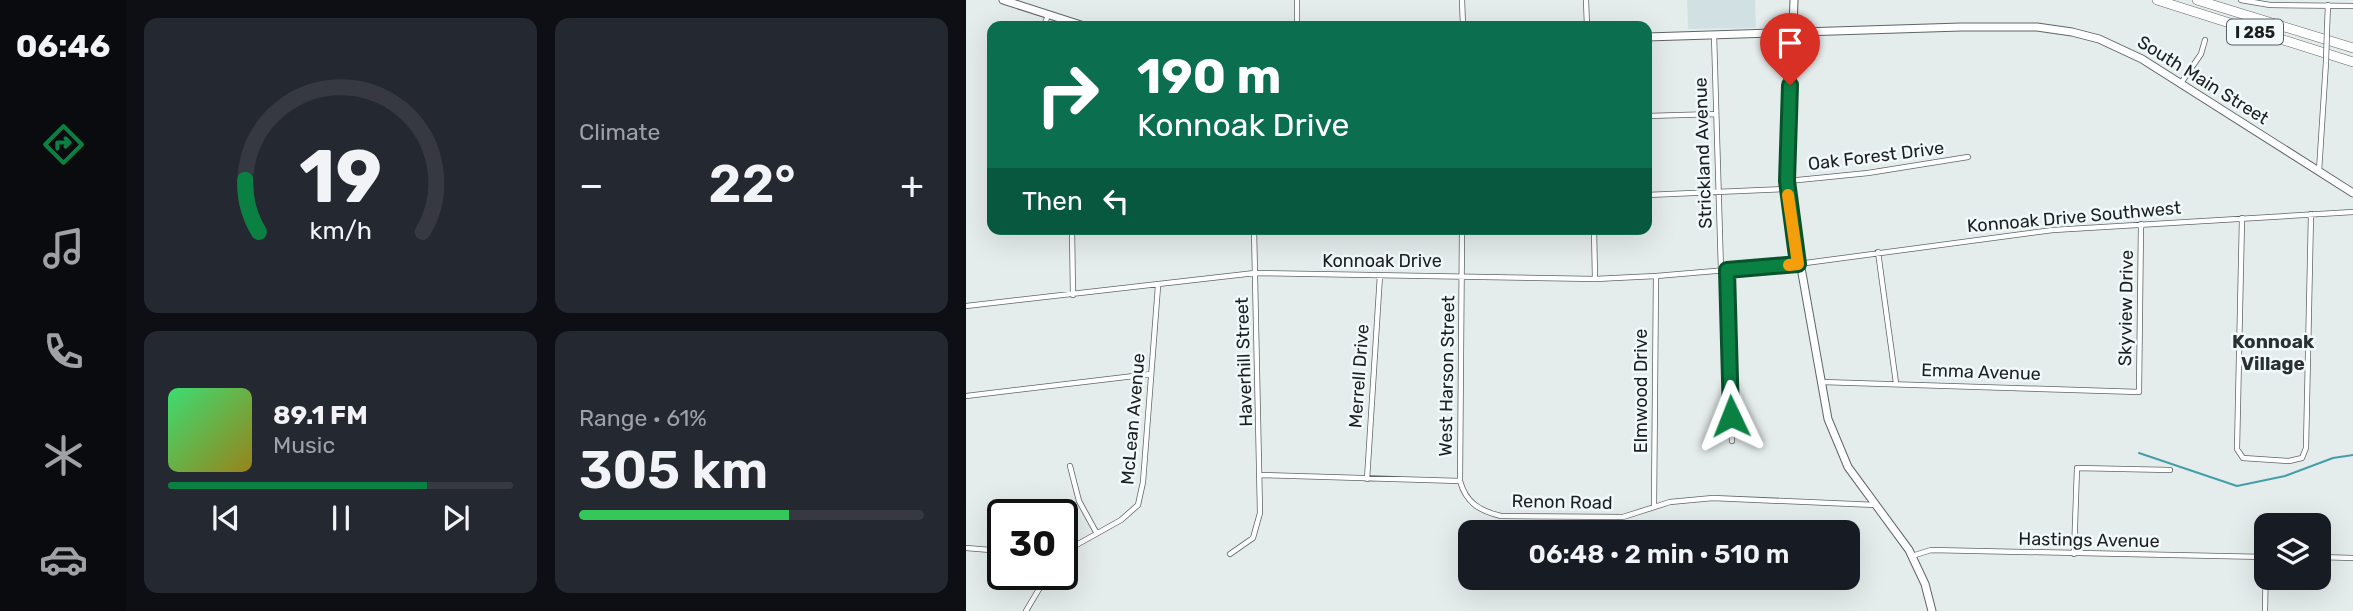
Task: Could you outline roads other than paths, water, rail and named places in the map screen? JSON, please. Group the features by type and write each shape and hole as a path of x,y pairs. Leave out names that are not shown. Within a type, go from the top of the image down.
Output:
{"highway":[{"name":"I 285","path":"2157,0 2353,62"},
{"name":"I 285","path":"2197,0 2353,48"}],"main road":[{"path":"1003,0 1068,21"},
{"path":"1794,0 1787,185 1798,264 1822,382 1838,448 1912,556 1932,611"},
{"name":"South Main Street","path":"1652,37 1987,26 2053,28 2111,44 2181,82 2353,193"}],"street":[{"path":"1297,0 1297,21"},
{"path":"1462,0 1462,21"},
{"path":"1586,0 1587,21"},
{"path":"2241,0 2353,6"},
{"path":"2319,172 2328,5"},
{"path":"1046,21 1048,15"},
{"name":"Strickland Avenue","path":"1714,35 1718,192 1732,441"},
{"path":"2181,82 2201,54 2205,40"},
{"path":"1652,116 1716,114"},
{"name":"Oak Forest Drive","path":"1652,195 1787,185 1968,157"},
{"name":"Konnoak Drive Southwest","path":"1798,264 2053,230 2353,212"},
{"path":"2242,218 2237,449 2243,458 2289,461 2302,458 2306,447 2311,214"},
{"name":"Skyview Drive","path":"2139,391 2141,224"},
{"path":"1072,235 1073,295"},
{"name":"Haverhill Street","path":"1230,554 1256,534 1261,494 1254,235"},
{"name":"West Harson Street","path":"1461,481 1462,235"},
{"path":"1594,235 1595,279"},
{"path":"1878,252 1896,383"},
{"name":"Konnoak Drive","path":"966,306 1255,273 1595,279 1798,264"},
{"name":"Merrell Drive","path":"1367,478 1380,275"},
{"name":"Elmwood Drive","path":"1654,507 1656,276"},
{"name":"McLean Avenue","path":"1078,543 1121,520 1138,505 1158,286"},
{"path":"966,396 1151,374"},
{"name":"Emma Avenue","path":"1822,382 2139,391"},
{"path":"1070,466 1079,501 1096,532"},
{"path":"2074,554 2077,468 2170,470"},
{"path":"1261,475 1461,481"},
{"name":"Renon Road","path":"1461,481 1469,500 1482,511 1501,516 1623,517 1686,499 1713,498 1876,505"},
{"path":"966,548 987,550"},
{"name":"Hastings Avenue","path":"1912,556 1931,550 2254,557"},
{"path":"2331,557 2353,558"},
{"path":"1026,611 1038,590"},
{"path":"2265,590 2265,611"}],"waterway":[{"path":"2139,453 2237,486 2285,476 2333,458 2353,455"}],"district":[{"name":"Konnoak Village","path":"2273,352"}]}
